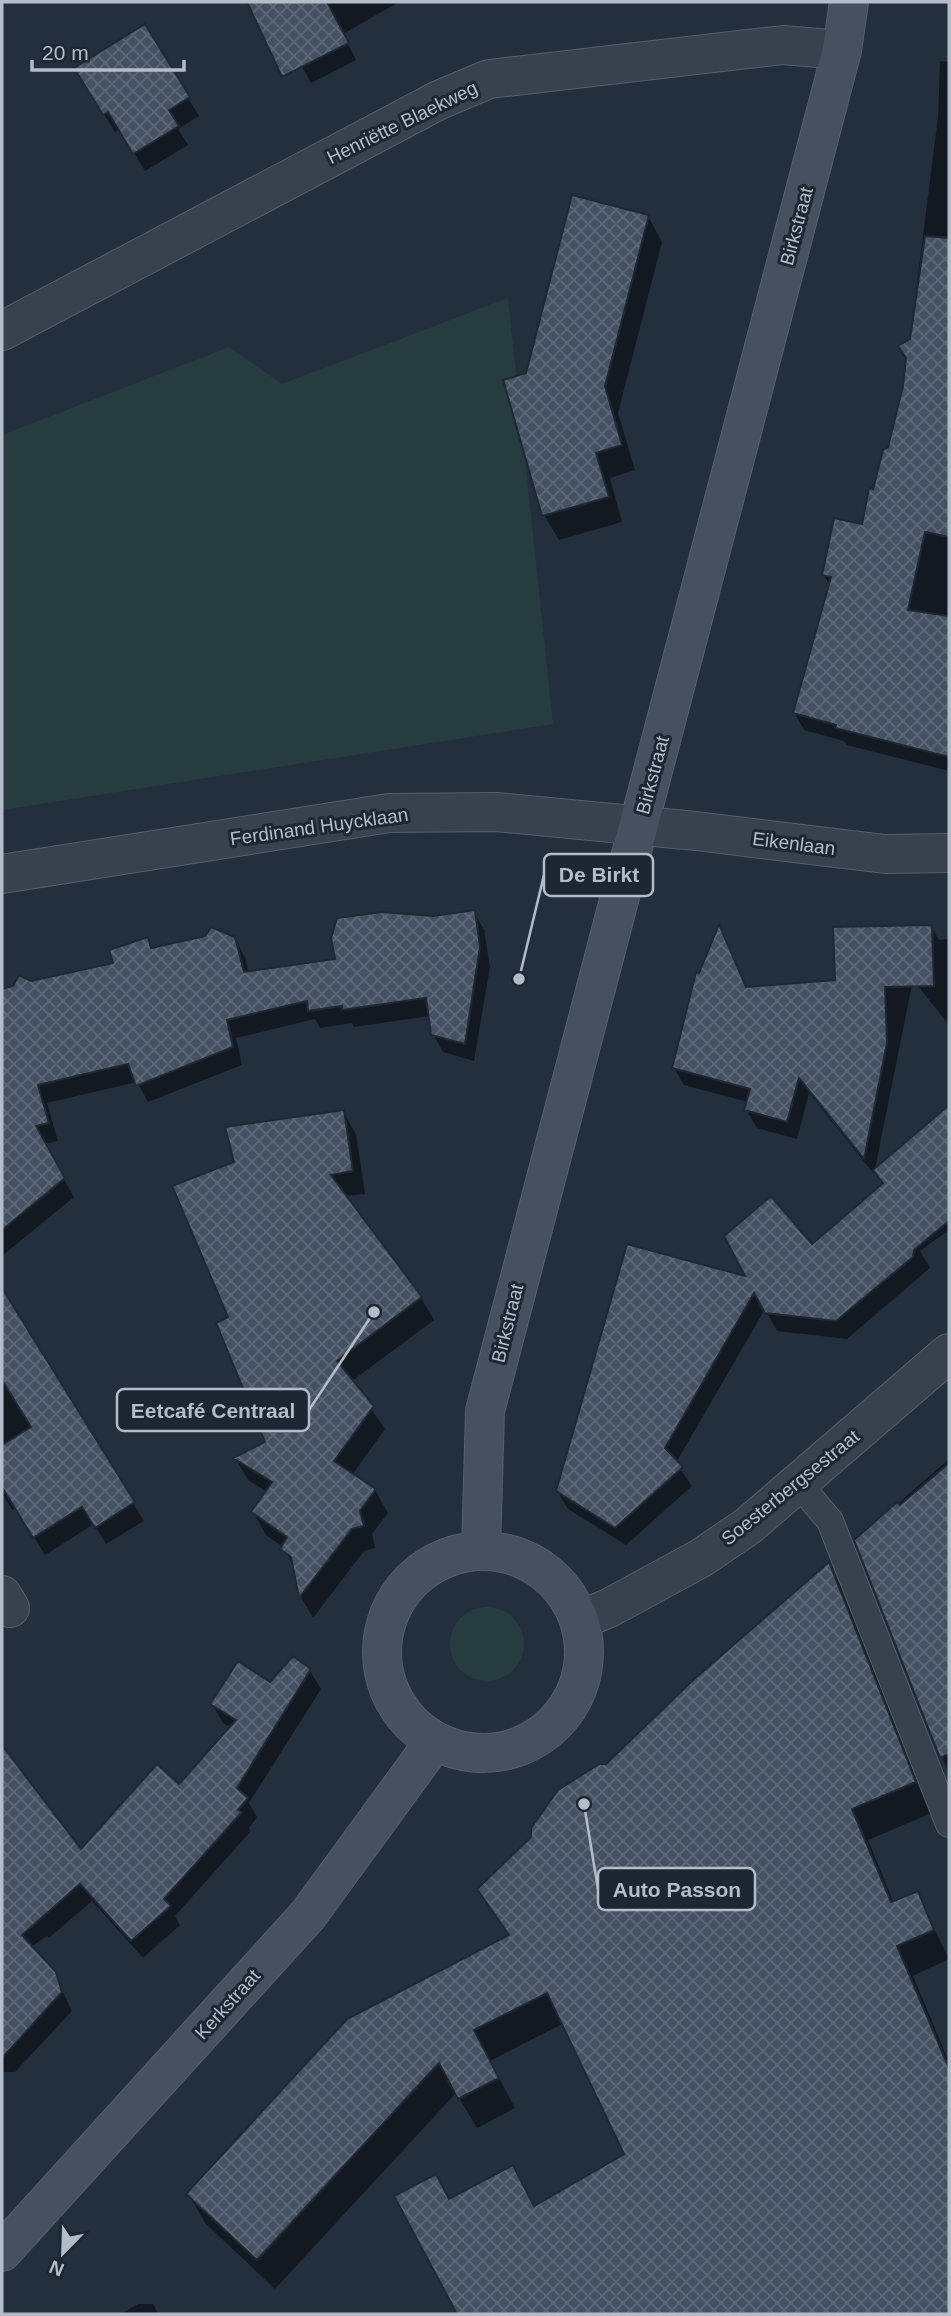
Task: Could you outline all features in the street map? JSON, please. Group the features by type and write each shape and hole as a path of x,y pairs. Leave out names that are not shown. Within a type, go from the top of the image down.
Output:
{"main road":[{"name":"Birkstraat","path":"481,1551 485,1411 842,50 849,2"},
{"path":"494,1550 524,1558 550,1575 570,1598 580,1620 585,1660 577,1693 559,1721 532,1741 500,1752 467,1752 435,1741 410,1723 392,1697 382,1667 382,1637 391,1607 409,1581 434,1562 463,1552 494,1550"},
{"name":"Kerkstraat","path":"2,2252 308,1915 435,1741"}],"street":[{"name":"Henriëtte Blaekweg","path":"2,331 439,100 489,79 783,45 842,50"},
{"name":"Ferdinand Huycklaan","path":"2,874 389,813 496,812 639,825"},
{"name":"Eikenlaan","path":"639,825 885,854 949,853"},
{"name":"Soesterbergsestraat","path":"580,1620 609,1608 701,1558 748,1527 949,1353"}],"lane":[{"path":"798,1483 830,1521 949,1824"}],"green space":[{"path":"508,298 553,724 2,810 2,435 229,347 282,384"},
{"path":"480,1607 494,1607 508,1613 518,1623 524,1644 522,1658 508,1675 494,1681 480,1681 466,1675 456,1665 450,1651 450,1637 456,1623 466,1613"}],"building":[{"path":"247,2 327,2 349,43 282,77"},
{"path":"145,24 190,97 169,110 179,126 133,154 108,112 103,115 74,68"},
{"path":"572,195 649,215 605,386 622,445 596,453 609,497 542,516 503,380 526,373"},
{"path":"925,236 949,238 949,537 925,532 908,610 949,616 949,757 835,728 836,725 793,713 831,577 822,575 834,518 862,524 869,488 873,489 883,450 888,447 903,386 906,358 898,346 910,339"},
{"path":"475,910 480,947 465,1044 431,1035 426,998 342,1010 342,1006 308,1011 307,1001 227,1020 233,1047 136,1086 128,1064 38,1085 49,1123 36,1126 65,1178 2,1230 2,989 13,986 19,975 31,981 113,963 109,950 148,937 151,948 205,936 211,927 235,937 244,972 335,959 331,938 337,918 382,912 433,916"},
{"path":"719,924 746,987 835,980 833,927 932,925 934,986 885,987 887,1043 864,1159 799,1078 787,1122 744,1110 750,1089 672,1068 696,972 699,973"},
{"path":"949,1105 949,1221 914,1250 913,1257 836,1321 765,1313 754,1293 665,1448 683,1467 615,1528 556,1491 627,1244 745,1276 724,1236 771,1196 812,1244 883,1183 873,1170"},
{"path":"344,1110 353,1171 331,1175 422,1297 337,1361 374,1406 334,1461 376,1489 360,1511 364,1526 352,1529 299,1598 291,1557 280,1549 287,1537 251,1512 272,1482 233,1458 265,1442 216,1323 228,1317 172,1186 234,1162 225,1127"},
{"path":"2,1288 135,1502 95,1528 82,1507 33,1538 2,1487 2,1445 31,1427 2,1380"},
{"path":"949,1463 949,1754 940,1758 854,1540 897,1502 900,1505"},
{"path":"829,1562 916,1782 852,1809 891,1902 918,1891 934,1930 897,1946 949,2068 949,2314 457,2314 394,2196 436,2174 449,2199 513,2165 534,2206 624,2154 547,1993 474,2030 499,2078 458,2099 439,2063 257,2260 186,2194 347,2019 509,1935 477,1889 531,1837 531,1828 558,1790 599,1764 606,1764 692,1681"},
{"path":"293,1656 311,1669 237,1788 248,1798 238,1810 242,1812 164,1899 171,1906 131,1941 80,1884 22,1935 56,1972 62,1992 2,2058 2,1745 81,1849 157,1764 179,1784 236,1720 210,1704 238,1661 270,1682"}],"place":[{"name":"De Birkt","path":"519,979"},
{"name":"Eetcafé Centraal","path":"374,1312"},
{"name":"Auto Passon","path":"584,1804"}]}
